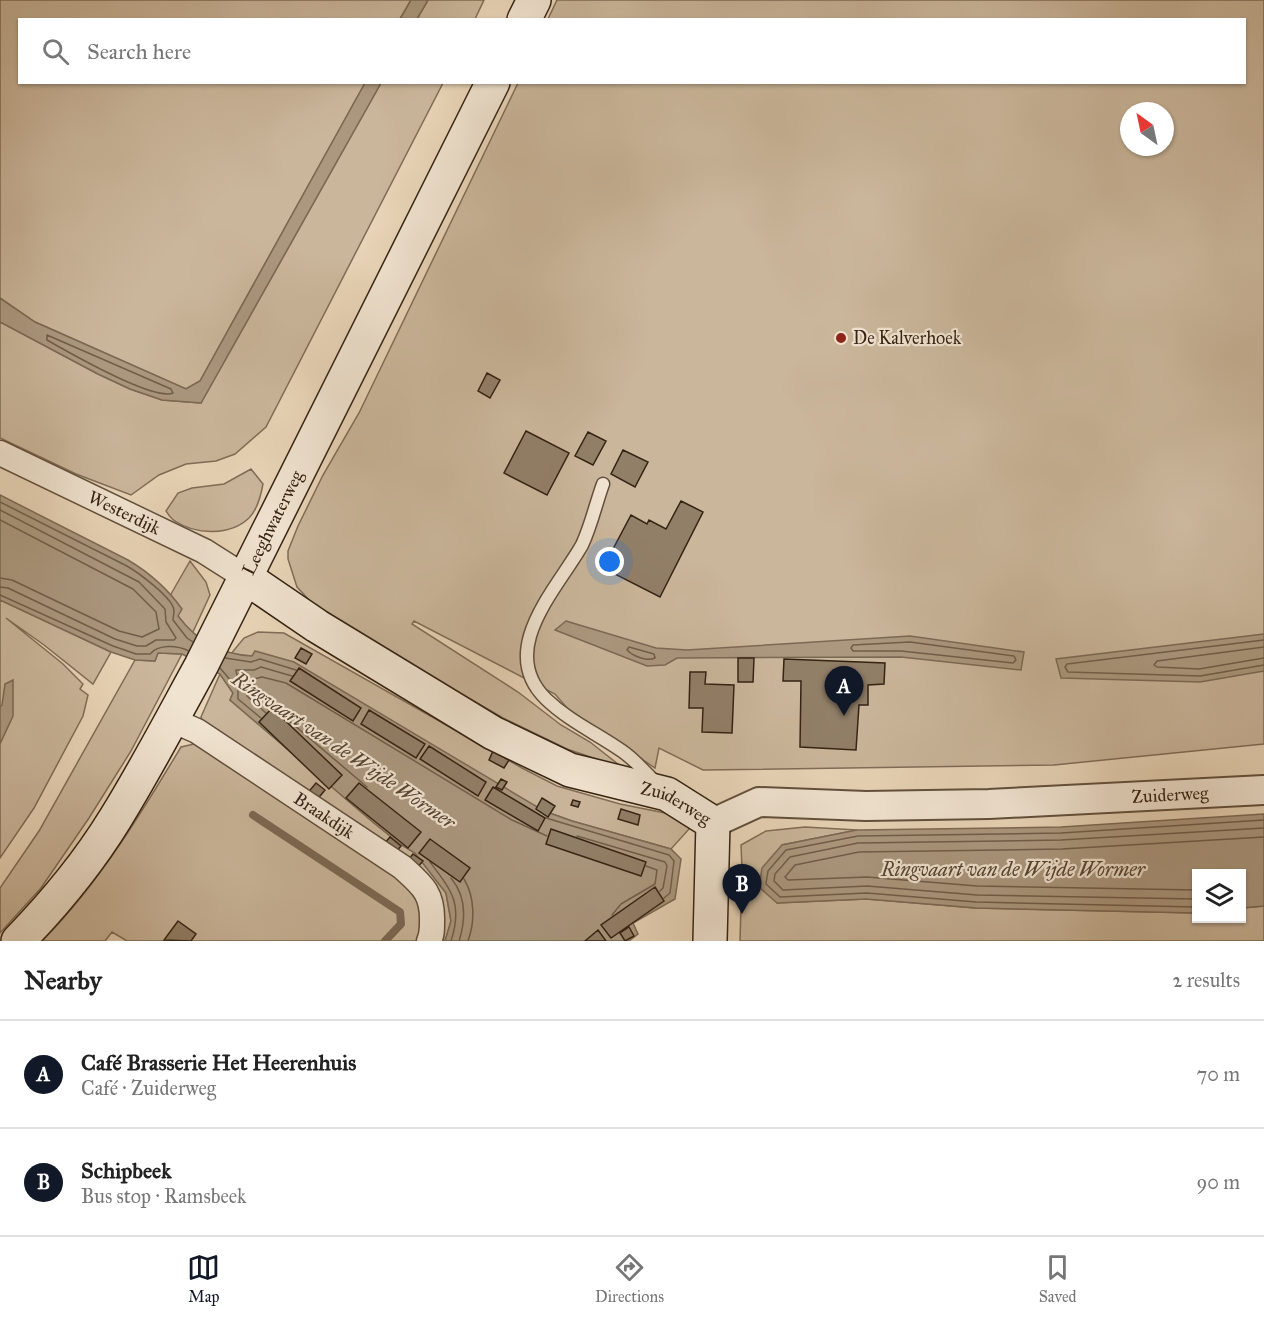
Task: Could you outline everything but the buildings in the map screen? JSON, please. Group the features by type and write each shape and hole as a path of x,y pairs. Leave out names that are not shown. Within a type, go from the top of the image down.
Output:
{"main road":[{"path":"525,18 534,0"},
{"name":"Leeghwaterweg","path":"18,941 60,895 95,849 172,720 492,84"},
{"name":"Zuiderweg","path":"245,577 317,626 493,733 570,770 667,794 713,823"},
{"path":"710,941 713,823"}],"street":[{"name":"Westerdijk","path":"0,453 204,552 245,577"},
{"name":"Braakdijk","path":"172,720 197,730 402,867 421,884 433,905 432,935 429,941"},
{"name":"Zuiderweg","path":"713,823 759,802 866,806 989,804 1264,790"}],"lane":[{"path":"603,484 583,543 537,615 529,639 527,670 544,698 573,722 624,752 667,794"}],"shaded area":[{"path":"0,0 411,0 401,18 18,18 18,84 364,84 200,381 186,389 35,322 0,298"},
{"path":"428,0 484,0 475,18 418,18"},
{"name":"De Kalverhoek","path":"557,0 1264,0 1264,744 1054,765 703,770 659,748 655,768 568,709 555,694 414,621 412,624 518,692 623,768 567,749 503,718 369,641 312,603 297,587 288,559 288,551 323,475 359,413 518,84 1246,84 1246,18 548,18"},
{"path":"380,84 442,84 266,427 235,454 216,461 186,464 159,475 131,495 76,474 0,438 0,322 130,389 162,400 201,403"},
{"path":"251,469 263,484 254,511 241,524 223,531 203,531 183,526 172,519 166,511 178,493 192,488 224,484"},
{"path":"190,561 206,582 210,595 192,634 178,616 171,594"},
{"path":"0,600 111,652 93,684 6,618 63,664 83,684 80,689 88,695 83,716 34,808 0,858"},
{"path":"258,632 284,633 557,786 620,804 670,814 690,828 671,849 544,811 252,656 230,655 244,638"},
{"path":"158,653 182,654 131,751 41,888 0,933 0,888 39,831 135,660 155,661"},
{"path":"220,674 233,693 230,700 374,823 415,853 446,893 451,921 445,941 437,941 438,903 204,724 201,717"},
{"path":"194,744 208,750 405,879 425,913 420,941 127,941 112,932 105,941 42,941 82,897 100,873 134,824 181,747"},
{"path":"805,827 857,830 782,845 777,903 866,899 976,908 1192,913 1192,923 1246,923 1246,908 1264,906 1264,941 740,941 741,845 766,831"}],"water":[{"path":"411,0 428,0 418,18 401,18"},
{"path":"364,84 380,84 201,403 162,400 130,389 98,374 0,322 0,298 35,322 186,389 200,381"},
{"name":"Ringvaart van de Wijde Wormer","path":"0,495 144,570 182,609 178,616 194,633 210,645 230,653 252,656 255,651 294,662 544,811 671,849 681,859 675,899 633,923 638,934 629,941 445,941 451,921 446,893 415,853 374,823 230,700 233,693 220,674 182,654 158,653 155,661 135,660 111,652 0,600"},
{"path":"566,621 656,648 687,650 910,636 1024,652 1021,670 901,657 677,658 665,665 647,666 555,630"},
{"path":"1264,634 1264,671 1200,682 1061,678 1056,659"},
{"path":"13,680 13,716 0,744 0,707 5,684"},
{"name":"Ringvaart van de Wijde Wormer","path":"1264,814 1264,906 1246,908 1246,869 1192,869 1192,913 976,908 866,899 777,903 759,887 762,868 782,845 857,830 1061,827"}],"waterway":[{"path":"253,815 400,912 401,924 385,941"}],"place":[{"name":"De Kalverhoek","path":"841,338"},
{"name":"Café Brasserie Het Heerenhuis","path":"844,716"},
{"name":"Schipbeek","path":"742,914"}]}
